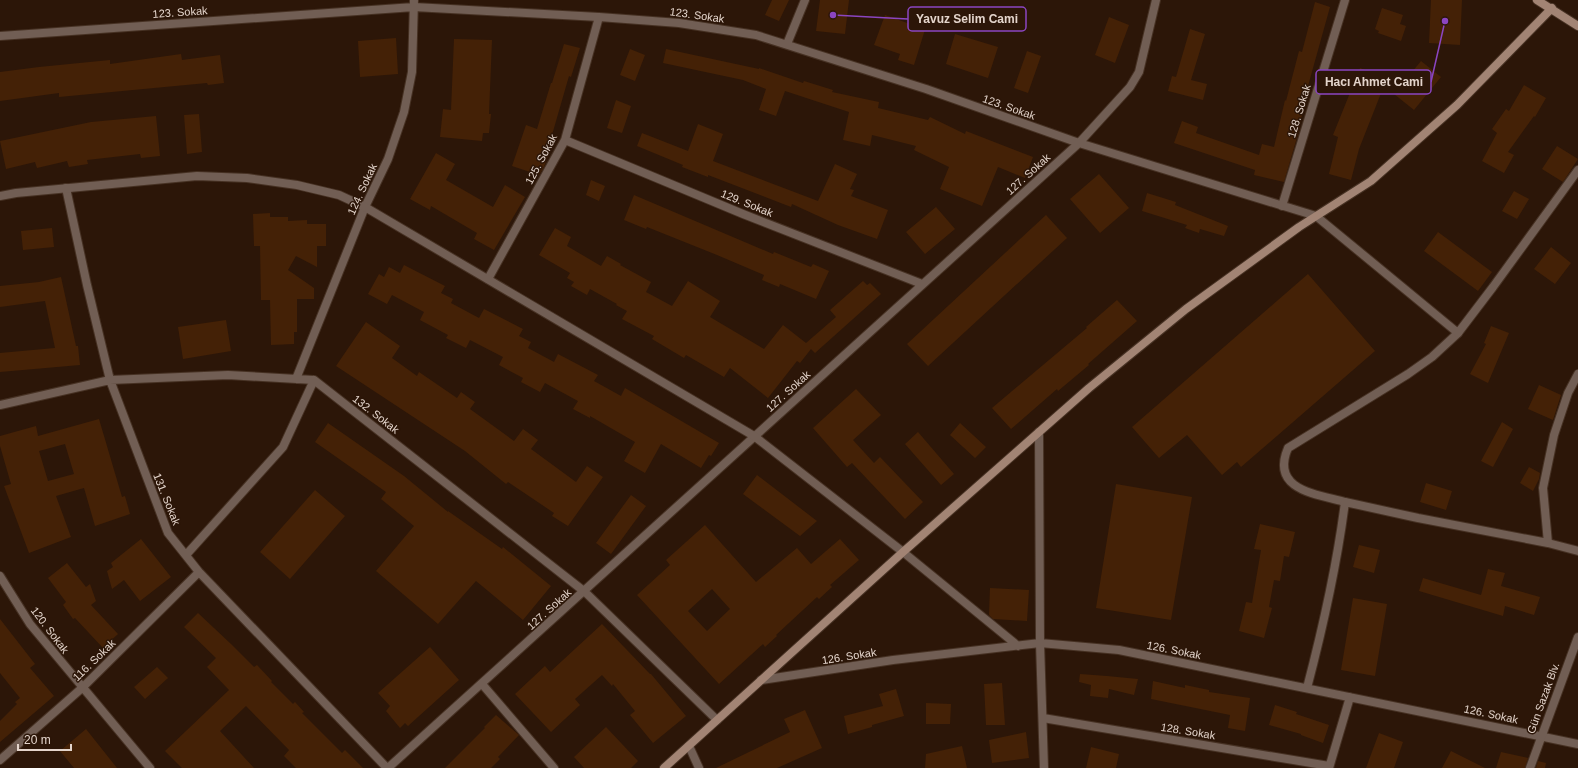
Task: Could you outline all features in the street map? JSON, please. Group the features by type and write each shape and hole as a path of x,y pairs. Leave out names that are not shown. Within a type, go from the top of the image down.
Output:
{"main road":[{"path":"1537,0 1552,8 1578,26"},
{"path":"664,768 903,552 1089,388 1186,309 1316,216 1371,180 1458,105 1552,8"}],"street":[{"path":"787,44 805,0"},
{"name":"127. Sokak","path":"388,768 585,592 754,436 1079,143 1130,87 1139,72 1156,0"},
{"name":"128. Sokak","path":"1282,206 1345,0"},
{"name":"123. Sokak","path":"0,36 414,4 679,23 756,35 787,44 926,89 1079,143 1316,216"},
{"name":"124. Sokak","path":"296,379 365,207 388,159 404,112 412,72 414,4"},
{"name":"125. Sokak","path":"488,279 565,140 600,17"},
{"name":"129. Sokak","path":"565,140 735,211 922,284"},
{"path":"1578,170 1458,333 1432,357 1408,374 1288,448 1284,459 1284,471 1292,484 1307,492 1418,518 1548,543 1578,551"},
{"path":"0,196 66,188 197,176 247,178 297,185 338,195 365,207 754,436 903,552 1018,646"},
{"name":"131. Sokak","path":"66,188 110,380 168,533 199,572 388,768"},
{"path":"1316,216 1458,333"},
{"path":"1548,543 1543,488 1554,435 1568,393 1578,374"},
{"path":"0,406 110,380 228,375 314,380 283,447 186,555"},
{"name":"132. Sokak","path":"314,380 585,592 717,720"},
{"path":"1039,432 1040,643 1044,768"},
{"path":"1307,688 1319,640 1341,532 1345,502"},
{"name":"116. Sokak","path":"0,760 82,688 199,572"},
{"name":"120. Sokak","path":"0,576 30,624 150,768"},
{"name":"Gün Sazak Blv.","path":"1530,768 1578,637"},
{"name":"126. Sokak","path":"761,680 893,660 1040,643 1119,650 1578,744"},
{"path":"482,684 554,768"},
{"path":"1329,767 1350,697"},
{"name":"128. Sokak","path":"1043,718 1329,767"},
{"path":"689,746 699,768"}],"building":[{"path":"772,0 789,0 779,21 765,15"},
{"path":"820,0 849,0 845,34 816,31"},
{"path":"1431,0 1462,0 1460,45 1429,43"},
{"path":"1315,2 1330,7 1303,104 1298,134 1284,182 1254,175 1255,170 1174,143 1182,121 1198,127 1196,133 1259,155 1262,144 1274,147 1285,100 1286,101 1299,51 1302,52"},
{"path":"1382,8 1403,15 1400,24 1406,26 1401,41 1378,33 1379,31 1375,29"},
{"path":"885,15 910,24 913,15 928,20 914,65 898,60 900,54 874,45"},
{"path":"1109,17 1129,25 1115,63 1095,55"},
{"path":"1190,29 1205,34 1191,80 1207,84 1203,100 1168,91 1172,76 1176,77"},
{"path":"955,34 998,47 988,78 946,64"},
{"path":"396,38 398,74 360,77 358,41"},
{"path":"454,39 492,40 489,114 491,114 489,133 483,133 482,141 440,137 443,109 451,110"},
{"path":"564,44 580,48 571,77 569,76 552,135 555,136 544,167 539,175 512,166 526,125 537,129"},
{"path":"630,49 645,55 635,81 620,75"},
{"path":"666,49 759,68 803,83 804,81 833,90 832,92 879,102 878,108 928,120 930,117 965,134 966,131 1033,157 1025,178 998,167 982,206 940,189 949,167 914,150 916,146 872,135 870,146 843,140 849,112 785,91 776,116 759,110 766,89 743,80 663,63"},
{"path":"1027,51 1041,56 1028,93 1014,88"},
{"path":"181,54 182,60 220,55 224,83 208,85 207,83 59,97 59,93 0,101 0,72 110,60 110,64"},
{"path":"1421,61 1441,77 1414,110 1394,94"},
{"path":"1360,68 1387,78 1359,149 1351,180 1329,174 1338,137 1333,135"},
{"path":"1524,85 1546,98 1535,117 1534,116 1508,152 1514,155 1504,173 1482,161 1497,133 1492,129 1506,109 1509,111"},
{"path":"616,100 631,106 622,133 607,128"},
{"path":"199,114 202,152 187,154 184,115"},
{"path":"156,116 160,156 141,158 140,154 87,160 88,164 69,167 67,161 37,168 35,162 6,169 0,141 91,122"},
{"path":"698,124 723,134 713,161 818,201 835,164 857,174 850,189 854,190 851,196 888,210 877,239 838,225 792,204 791,207 708,175 708,177 682,167 683,165 637,146 642,133 688,151"},
{"path":"1557,146 1578,159 1563,182 1542,169"},
{"path":"436,153 455,164 446,180 493,207 505,185 525,197 494,250 474,239 477,233 431,206 430,210 410,199"},
{"path":"1099,174 1129,208 1100,233 1070,199"},
{"path":"591,180 605,186 599,201 586,195"},
{"path":"1514,191 1529,199 1517,219 1502,211"},
{"path":"1147,193 1176,202 1175,205 1228,226 1224,236 1200,229 1199,233 1185,228 1187,225 1142,211"},
{"path":"634,195 773,254 774,252 811,267 813,264 829,271 816,299 780,284 779,287 762,280 764,275 717,255 647,227 646,229 624,220"},
{"path":"936,207 955,229 925,254 906,232"},
{"path":"270,213 270,217 288,217 288,221 307,220 307,224 326,224 326,246 317,246 317,267 296,256 288,270 314,288 314,299 297,299 297,332 294,332 294,344 271,345 270,300 261,300 260,246 254,246 253,214"},
{"path":"1046,215 1067,238 928,366 907,344"},
{"path":"52,228 54,247 23,250 21,231"},
{"path":"555,228 571,237 567,246 601,266 607,256 651,282 646,292 672,306 688,281 720,301 710,317 764,349 783,325 806,343 836,317 830,310 863,281 867,285 870,283 881,294 815,353 811,349 800,363 797,361 768,398 730,368 724,377 686,355 684,358 652,339 654,336 622,319 627,311 616,305 617,304 590,289 587,295 571,286 574,282 567,278 570,273 539,255"},
{"path":"1438,232 1492,272 1478,291 1424,251"},
{"path":"1551,247 1571,263 1555,284 1534,269"},
{"path":"404,265 445,286 441,293 453,299 451,303 479,318 484,309 523,329 519,336 531,342 528,348 554,362 558,354 598,375 594,381 621,396 625,388 719,443 701,468 661,444 645,473 624,461 635,442 590,416 590,418 573,409 578,401 545,383 540,392 521,382 523,378 499,365 503,357 470,340 466,348 446,338 448,335 420,320 424,312 392,295 387,304 368,294 379,274 384,277 389,267 400,273"},
{"path":"1308,274 1375,351 1241,467 1237,462 1222,475 1187,435 1159,458 1132,427"},
{"path":"61,277 76,346 78,346 80,365 0,372 0,353 55,348 45,301 0,307 0,286 39,282"},
{"path":"1117,300 1137,321 1088,364 1089,365 1058,391 1057,389 1011,429 992,408 1087,328 1086,327"},
{"path":"226,320 231,351 183,359 178,327"},
{"path":"366,322 400,346 392,358 417,376 419,372 457,398 461,392 475,402 470,409 514,441 523,429 538,440 531,449 576,482 587,466 603,477 568,526 552,516 554,513 508,482 506,484 465,451 336,366"},
{"path":"1491,326 1509,333 1488,383 1470,374 1486,344 1484,343"},
{"path":"1539,385 1561,395 1553,420 1528,409"},
{"path":"856,389 881,415 853,440 874,463 880,457 923,502 905,519 852,463 847,467 813,428"},
{"path":"99,419 122,497 125,496 130,514 95,526 84,488 56,496 71,537 29,553 4,486 11,484 0,446 0,436 36,426 38,436","holes":["65,444 74,474 48,481 39,451"]},
{"path":"1502,422 1513,429 1493,467 1481,461"},
{"path":"328,423 404,476 448,512 502,549 503,547 551,586 523,620 476,581 438,624 376,571 414,526 381,499 386,492 315,442"},
{"path":"960,423 986,447 975,458 950,435"},
{"path":"918,432 954,474 941,485 905,444"},
{"path":"1529,467 1540,473 1539,479 1533,491 1520,483"},
{"path":"757,475 817,521 800,536 743,494"},
{"path":"1426,483 1452,491 1446,510 1420,502"},
{"path":"1116,484 1192,497 1171,620 1096,608"},
{"path":"315,490 345,516 290,579 260,552"},
{"path":"631,495 646,506 611,554 596,543"},
{"path":"1260,524 1295,532 1289,557 1284,556 1280,581 1274,580 1269,607 1272,608 1264,638 1239,631 1246,602 1252,603 1261,550 1254,549"},
{"path":"705,525 756,582 797,548 811,564 840,539 859,560 830,585 832,587 819,599 817,597 765,647 763,644 719,684 637,595 670,565 666,560","holes":["712,589 730,609 707,631 688,611"]},
{"path":"141,539 171,577 140,601 124,580 112,589 107,571 113,567 111,563"},
{"path":"1359,545 1380,550 1374,573 1353,567"},
{"path":"67,563 86,587 90,584 96,601 91,605 118,634 103,648 75,618 73,619 63,605 66,602 48,578"},
{"path":"1488,569 1505,573 1501,586 1540,597 1534,615 1505,606 1503,616 1419,591 1423,578 1481,595"},
{"path":"990,588 1029,590 1027,621 993,619 989,615"},
{"path":"1353,598 1387,604 1375,676 1341,670"},
{"path":"198,613 254,667 257,665 272,681 271,682 293,704 295,702 304,712 302,713 342,753 345,750 363,768 296,768 284,756 289,750 246,706 220,731 254,768 182,768 165,751 229,690 207,667 216,658 184,627"},
{"path":"0,619 35,664 30,668 54,696 0,742 0,721 17,704 15,702 20,698 0,673"},
{"path":"602,624 651,674 686,716 653,743 630,715 635,711 613,684 612,686 602,675 575,699 580,705 551,732 515,694 545,666 550,672"},
{"path":"430,647 459,680 408,726 405,723 400,728 386,711 390,706 378,693"},
{"path":"157,667 168,678 145,699 134,687"},
{"path":"1080,674 1138,679 1134,695 1109,689 1108,698 1090,696 1091,685 1079,682"},
{"path":"1153,681 1185,688 1185,685 1209,690 1209,692 1250,698 1245,731 1228,728 1230,715 1151,699"},
{"path":"1002,683 1005,725 986,725 984,684"},
{"path":"896,689 904,716 872,725 872,727 848,734 844,716 883,706 879,694"},
{"path":"926,703 951,704 950,724 926,724"},
{"path":"1275,705 1329,725 1323,743 1301,734 1269,725"},
{"path":"805,710 822,748 777,768 716,768 790,732 784,719"},
{"path":"496,715 519,735 498,757 500,759 491,768 445,768 485,728 484,727"},
{"path":"606,727 638,761 631,768 584,768 574,757"},
{"path":"86,729 117,768 74,768 60,751"},
{"path":"1026,732 1029,758 992,763 989,740"},
{"path":"1379,733 1403,742 1394,768 1366,768"},
{"path":"962,746 967,768 925,768 926,754"},
{"path":"1091,747 1119,754 1116,768 1086,768"},
{"path":"1451,751 1485,768 1442,768"},
{"path":"1501,752 1528,758 1525,768 1496,768"},
{"path":"1538,761 1546,763 1545,768 1536,768"}],"place":[{"name":"Yavuz Selim Cami","path":"833,15"},
{"name":"Hacı Ahmet Cami","path":"1445,21"}]}
